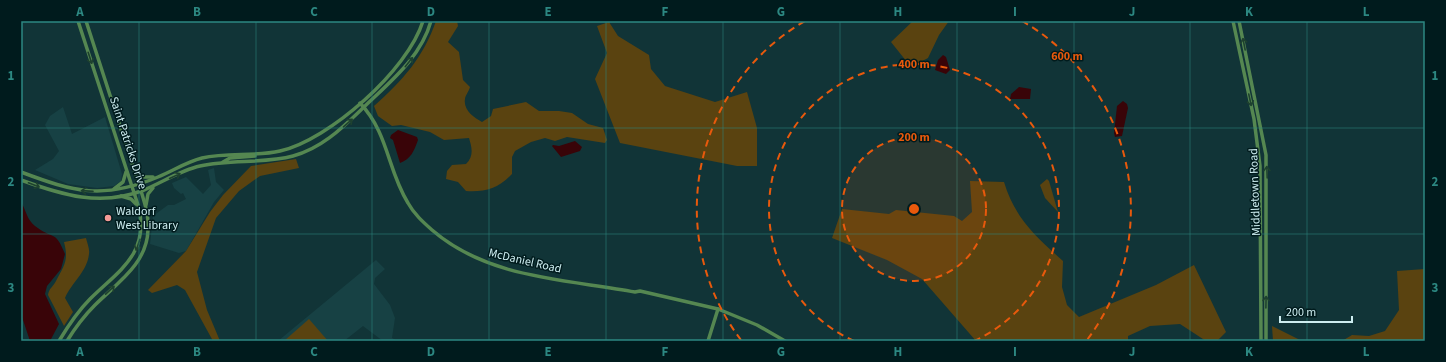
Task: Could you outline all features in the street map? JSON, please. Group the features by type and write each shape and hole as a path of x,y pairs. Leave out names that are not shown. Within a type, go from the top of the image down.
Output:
{"main road":[{"name":"Saint Patricks Drive","path":"59,341 80,310 120,272 132,257 140,238 141,222 139,208 78,21"},
{"name":"Saint Patricks Drive","path":"67,341 87,313 125,277 139,259 148,237 146,208 86,21"},
{"path":"223,162 230,158 260,156 297,147 315,138 337,123 360,103 404,57 417,36 423,21"},
{"path":"21,180 60,194 94,199 120,196 141,191 192,168 208,164 269,160 301,153 330,138 411,60 422,43 431,21"},
{"name":"Middletown Road","path":"1233,21 1254,119 1260,166 1261,341"},
{"name":"Middletown Road","path":"1239,21 1266,155 1266,341"},
{"name":"McDaniel Road","path":"360,103 378,126 400,189 408,205 428,227 460,251 493,266 552,281 572,282 635,292 640,291 718,309 757,325 785,341"},
{"path":"21,172 73,190 94,192 110,191 139,184 158,177 180,166 209,157 276,152"},
{"path":"180,166 203,160 208,164"},
{"path":"110,191 124,182 126,169"},
{"path":"134,169 142,177 158,177"},
{"path":"146,208 148,194 158,184"},
{"path":"120,196 131,199 139,208"},
{"path":"708,341 718,309"},
{"path":"71,334 70,332 81,317 80,310"}],"shaded area":[{"path":"436,21 457,21 458,26 448,42 459,52 463,80 470,87 465,98 466,107 467,110 476,118 482,122 491,116 493,109 526,102 539,111 559,111 572,113 588,124 603,128 607,140 605,143 567,137 555,141 545,138 531,142 515,151 512,157 512,174 502,183 485,190 466,191 458,182 446,179 447,171 452,165 466,164 469,161 471,149 469,138 444,140 430,132 401,125 392,126 378,116 374,106 411,68 425,46"},
{"path":"913,21 949,21 939,35 928,58 911,67 891,42"},
{"path":"609,22 618,36 649,55 651,69 665,86 715,102 747,92 757,128 757,166 737,166 620,143 595,79 607,53 597,26"},
{"path":"943,55 946,57 950,70 946,74 935,70 938,60"},
{"path":"1019,87 1031,89 1030,99 1010,99 1011,94"},
{"path":"1123,101 1127,104 1128,108 1122,136 1115,137 1114,133 1117,106"},
{"path":"63,107 72,134 105,117 122,174 121,181 114,186 97,188 68,184 35,170 53,159 59,151 45,125 50,116"},
{"path":"398,130 417,137 418,140 412,154 400,163 393,140 390,138 391,135"},
{"path":"575,141 582,147 580,151 561,157 552,146 559,146"},
{"path":"296,159 299,168 260,176 239,191 216,218 197,272 207,310 220,341 213,341 185,290 177,285 152,293 148,290 186,251 210,212 223,195 251,166"},
{"path":"214,168 216,182 224,190 214,202 186,251 179,253 150,244 153,216 168,205 174,205 186,199 183,193 181,194 174,188 172,183 186,177 203,194 211,185 208,170"},
{"path":"1047,179 1049,181 1058,212 1045,198 1040,185"},
{"path":"970,181 1004,182 1014,206 1027,226 1063,261 1062,287 1067,305 1079,317 1156,285 1194,265 1226,332 1217,341 1206,341 1180,324 1150,326 1128,336 1128,341 976,341 922,279 887,260 832,238 842,209 889,214 896,210 954,216 962,221 972,212"},
{"path":"21,202 32,224 56,238 62,246 65,254 61,269 47,286 45,294 59,324 50,341 30,341 21,314"},
{"path":"86,238 89,250 88,260 65,298 73,312 64,326 48,295 65,263 66,254 64,242"},
{"path":"376,260 385,269 375,278 374,284 390,305 395,318 392,338 398,341 383,341 363,326 344,341 278,341"},
{"path":"1425,269 1425,341 1342,341 1352,335 1369,336 1385,331 1399,310 1397,271"},
{"path":"309,319 328,341 284,341"},
{"path":"1272,326 1302,341 1273,341"}],"place":[{"name":"Waldorf West Library","path":"108,218"}]}
